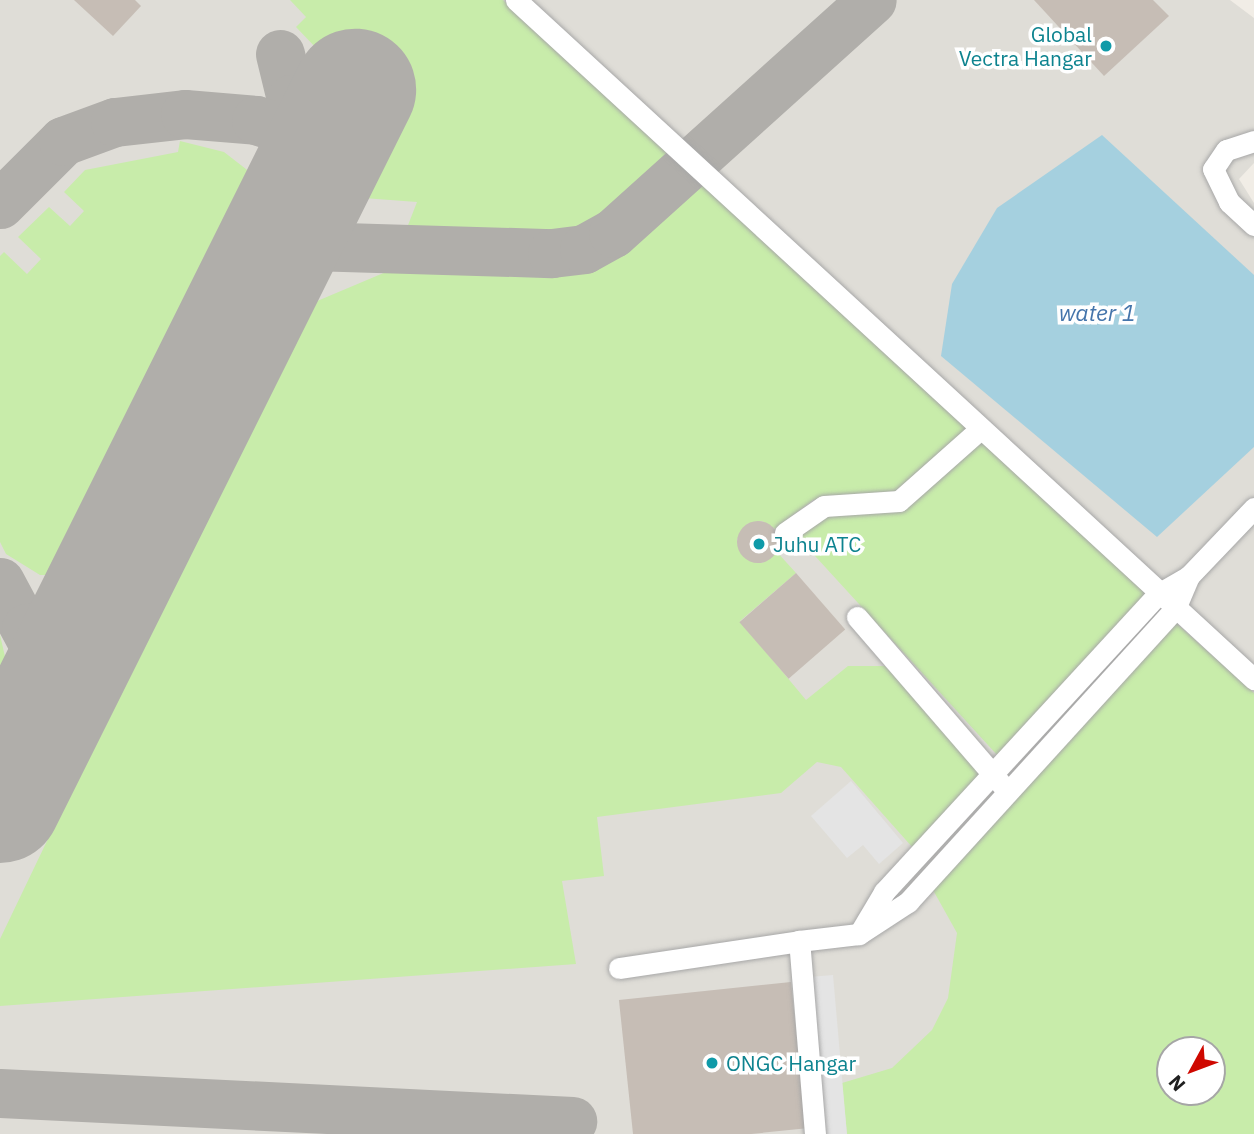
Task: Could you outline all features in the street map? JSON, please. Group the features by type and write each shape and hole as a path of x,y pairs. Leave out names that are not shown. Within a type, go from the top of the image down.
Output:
{"lane":[{"path":"516,0 1254,679"},
{"path":"1254,141 1226,150 1213,169 1229,202 1254,225"},
{"path":"785,533 824,506 900,501 980,429"},
{"path":"859,934 899,860 994,775 1158,593 1189,576 1254,508"},
{"path":"619,968 859,934 908,902 1175,609 1189,576"},
{"path":"857,617 1009,793"},
{"path":"799,941 815,1134"}],"shaded area":[{"path":"0,0 1230,0 1254,18 1254,163 1239,179 1254,203 1254,1134 0,1134"},
{"path":"851,781 903,843 879,864 863,845 847,858 811,816"},
{"path":"833,975 847,1134 826,1134 812,977"}],"green space":[{"path":"290,0 503,0 681,164 594,235 554,246 403,238 417,202 350,197 400,95 318,50 296,27 306,17"},
{"path":"180,141 224,152 255,176 259,193 143,410 128,413 114,438 121,460 72,562 61,575 40,575 6,554 0,542 0,256 4,252 27,274 41,259 18,237 49,207 70,226 84,211 64,192 85,170 178,152"},
{"path":"700,181 970,429 898,492 813,500 775,529 762,521 747,524 737,539 742,555 762,563 777,552 796,573 740,621 806,700 848,666 885,666 983,772 913,848 841,767 817,762 781,793 597,817 604,876 562,881 576,964 0,1006 0,939 303,307 393,269 599,269"},
{"path":"980,438 1147,595 998,756 794,533 819,513 904,505"},
{"path":"1176,623 1254,693 1254,1134 847,1134 842,1083 892,1068 932,1030 948,998 957,933 933,890"},
{"path":"0,635 9,674 0,714"}],"water":[{"name":"water 1","path":"1102,135 1254,275 1254,447 1157,537 941,356 952,284 997,208"}],"building":[{"path":"74,0 135,0 141,6 113,36"},
{"name":"Global Vectra Hangar","path":"1034,0 1153,0 1169,16 1104,76"},
{"name":"Juhu ATC","path":"758,521 773,527 779,542 773,557 758,563 743,557 737,542 743,527"},
{"path":"796,573 845,630 789,679 739,622"},
{"name":"ONGC Hangar","path":"791,982 806,1128 751,1134 633,1134 619,1000"}],"taxiway":[{"path":"277,245 552,253 584,249 613,233 872,0"},
{"path":"280,54 291,99 328,144"},
{"path":"0,204 63,141 115,122 185,114 256,120 328,144"},
{"path":"0,582 44,664 46,709"},
{"path":"26,628 65,623 96,609"},
{"path":"0,1093 572,1121"}],"runway":[{"path":"0,802 355,90"}],"place":[{"name":"Global Vectra Hangar","path":"1106,46"},
{"name":"Juhu ATC","path":"759,544"},
{"name":"ONGC Hangar","path":"712,1063"}]}
